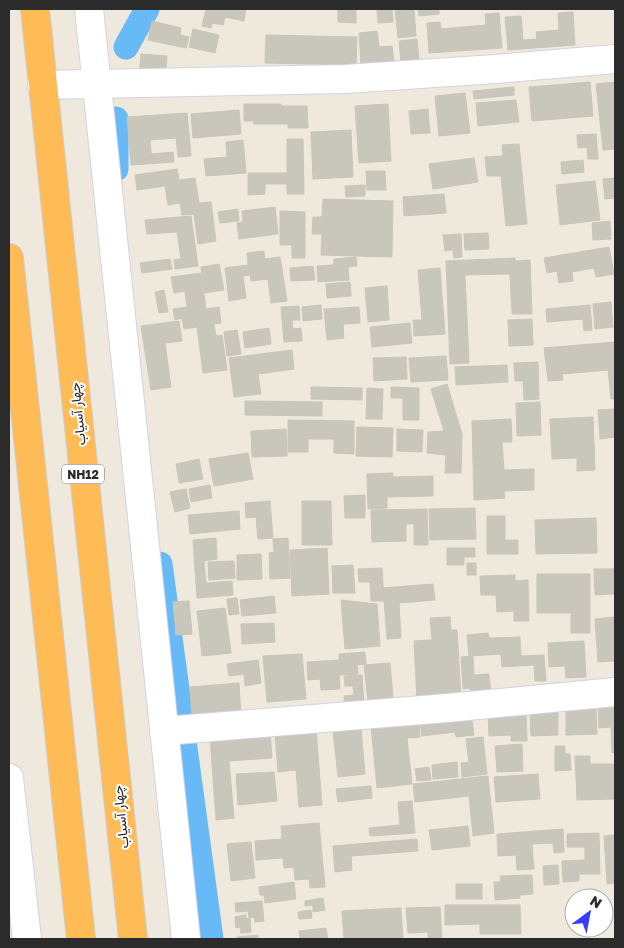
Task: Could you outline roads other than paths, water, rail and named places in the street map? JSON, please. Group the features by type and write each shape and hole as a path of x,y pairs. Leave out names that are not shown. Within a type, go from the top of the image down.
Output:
{"highway":[{"name":"چهار آسیاب","path":"35,9 133,939"},
{"path":"9,258 81,939"}],"street":[{"path":"89,9 96,84 177,730 186,939"},
{"path":"42,85 344,79 495,70 615,58"},
{"path":"177,730 615,692"},
{"path":"9,778 27,939"}],"waterway":[{"path":"126,47 147,9"},
{"path":"116,119 116,169"},
{"path":"160,564 211,939"}]}
